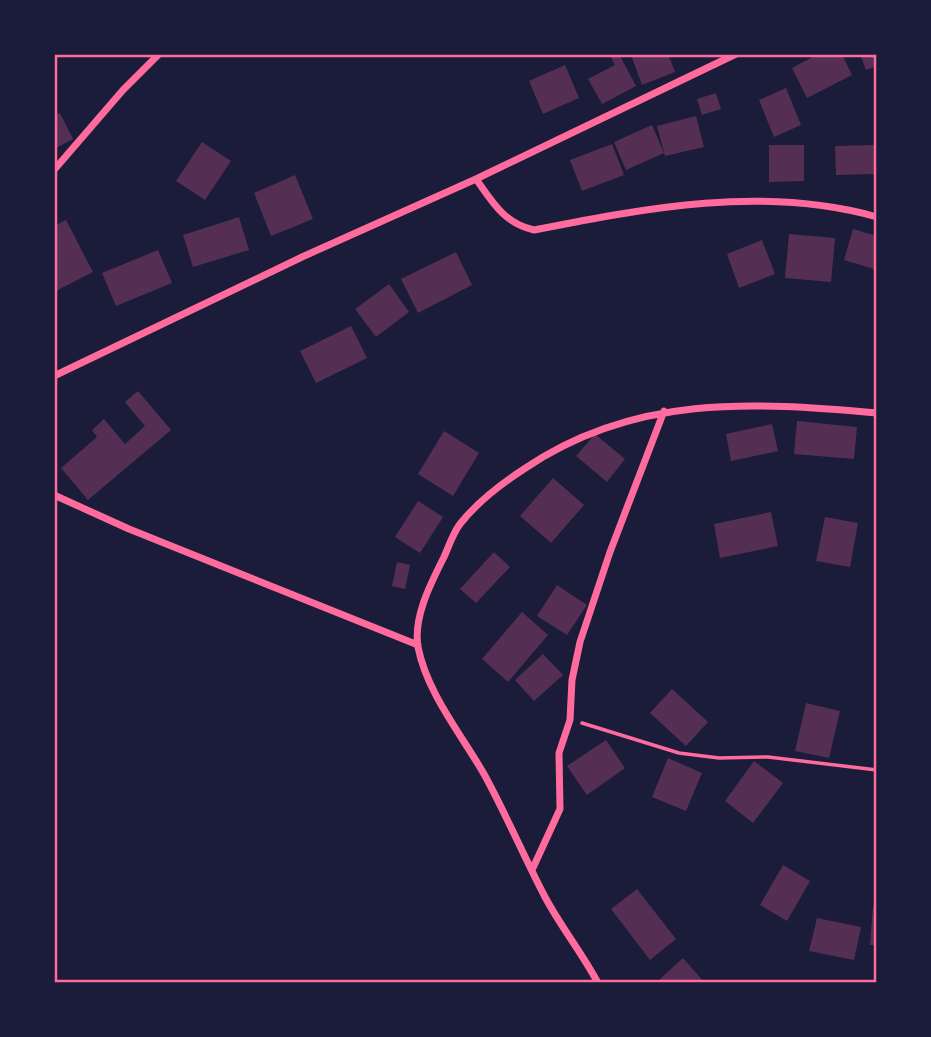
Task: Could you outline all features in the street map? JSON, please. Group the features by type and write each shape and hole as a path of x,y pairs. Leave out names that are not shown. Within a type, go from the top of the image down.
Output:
{"street":[{"path":"54,170 123,90 159,54"},
{"path":"54,376 290,262 476,179 736,54"},
{"path":"476,179 498,211 521,227 534,230 620,213 737,200 799,204 860,212 877,217"},
{"path":"598,983 546,899 484,775 435,692 418,645 422,608 459,526 477,505 500,485 561,446 631,418 664,411 724,407 877,413"},
{"path":"532,870 560,809 559,753 570,720 572,680 580,642 610,552 664,411"},
{"path":"54,495 129,529 418,645"}],"path":[{"path":"570,720 679,753 719,758 768,757 877,770"}],"building":[{"path":"609,54 619,54 636,86 602,104 588,79 615,65"},
{"path":"668,54 675,72 642,85 631,55"},
{"path":"818,54 842,54 852,75 807,98 792,68"},
{"path":"860,54 877,54 877,66 866,70"},
{"path":"565,65 579,98 543,114 529,81"},
{"path":"786,88 801,125 774,137 759,100"},
{"path":"716,93 721,109 702,115 697,99"},
{"path":"60,113 73,139 54,149 54,115"},
{"path":"696,116 704,147 665,156 657,126"},
{"path":"652,125 664,153 626,170 614,142"},
{"path":"202,142 231,161 205,200 176,181"},
{"path":"612,144 624,175 582,191 570,160"},
{"path":"769,145 804,145 804,181 769,182"},
{"path":"874,145 875,174 836,175 835,146"},
{"path":"295,175 313,219 271,236 254,193"},
{"path":"239,217 249,250 193,267 183,235"},
{"path":"66,220 93,272 54,292 54,226"},
{"path":"853,229 877,236 877,270 844,260"},
{"path":"789,234 835,238 831,282 785,278"},
{"path":"762,240 775,274 739,288 727,254"},
{"path":"158,250 172,283 116,306 102,273"},
{"path":"456,252 472,285 418,313 401,279"},
{"path":"389,284 409,312 376,337 355,309"},
{"path":"351,326 367,358 316,383 300,351"},
{"path":"138,391 171,430 88,500 61,468 97,437 92,430 104,419 125,444 145,426 125,402"},
{"path":"797,421 857,427 854,459 794,454"},
{"path":"772,424 778,451 731,461 726,434"},
{"path":"444,431 479,453 453,496 418,474"},
{"path":"595,434 625,459 607,482 576,456"},
{"path":"553,478 584,505 551,543 520,516"},
{"path":"418,501 443,517 420,553 395,537"},
{"path":"771,512 778,546 720,558 714,524"},
{"path":"825,517 858,523 850,567 816,561"},
{"path":"494,552 510,567 476,603 460,589"},
{"path":"397,562 410,565 405,589 392,586"},
{"path":"557,585 587,605 567,635 537,616"},
{"path":"522,612 548,635 508,682 482,659"},
{"path":"543,654 563,675 534,701 515,680"},
{"path":"672,689 708,722 686,746 650,713"},
{"path":"806,703 840,711 829,758 795,751"},
{"path":"606,740 625,768 587,795 567,766"},
{"path":"668,758 702,773 686,811 652,797"},
{"path":"754,761 783,783 753,823 725,801"},
{"path":"783,865 810,881 787,921 760,905"},
{"path":"637,889 676,939 650,960 611,909"},
{"path":"873,906 877,906 877,945 870,945"},
{"path":"817,918 861,927 854,960 809,951"},
{"path":"683,958 705,983 663,983 660,979"}]}
